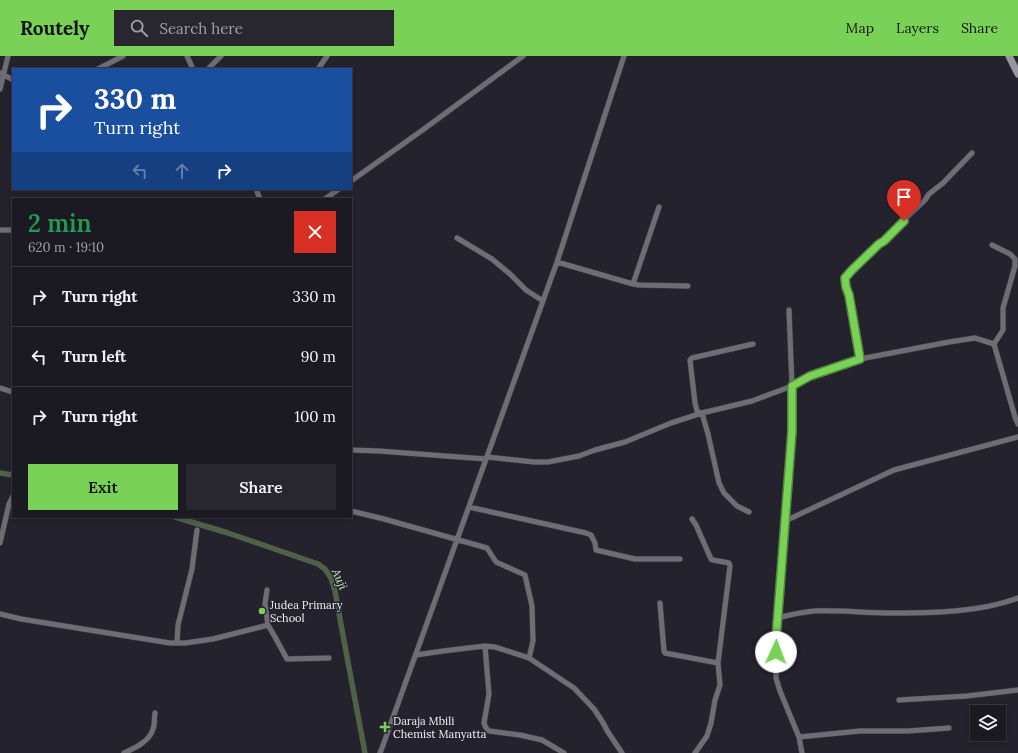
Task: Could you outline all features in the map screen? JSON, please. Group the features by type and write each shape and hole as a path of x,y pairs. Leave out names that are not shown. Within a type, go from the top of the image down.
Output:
{"main road":[{"path":"1009,56 1018,74"}],"street":[{"path":"0,89 1,73 8,56"},
{"path":"100,68 123,56"},
{"path":"187,56 193,68"},
{"path":"209,68 221,56"},
{"path":"319,68 327,56"},
{"path":"352,180 523,56"},
{"path":"380,753 557,262 624,56"},
{"path":"1,73 12,79"},
{"path":"860,359 845,278 972,153"},
{"path":"326,198 338,190"},
{"path":"633,284 659,207"},
{"path":"0,230 12,230"},
{"path":"457,238 492,259 526,290 543,301"},
{"path":"992,245 1010,254 1015,259 1003,308 1003,330 994,344 1018,424"},
{"path":"557,262 633,284 688,286"},
{"path":"789,310 792,431 776,639 776,678 800,737 802,753"},
{"path":"352,450 548,462 625,442 672,423 702,413 752,401 792,386 810,376 860,359 975,338 994,344"},
{"path":"749,512 737,506 722,489 719,483 702,413 697,410 695,403 690,360 692,358 753,344"},
{"path":"0,388 12,392"},
{"path":"785,521 894,470 1018,437"},
{"path":"0,543 9,504 12,498"},
{"path":"469,507 586,533 591,535 595,543 596,550 635,559 680,558"},
{"path":"352,511 487,548 496,562 525,576 532,606 533,640 529,658"},
{"path":"692,519 711,558 713,560 726,562 730,566 718,663 720,685 715,700 712,723 707,736 695,753"},
{"path":"177,643 178,625 192,569 198,530"},
{"path":"267,590 265,604 268,625 276,637 286,659 329,658"},
{"path":"778,618 813,611 894,613 949,612 982,607 1018,598"},
{"path":"660,603 664,652 718,663"},
{"path":"0,614 170,643 185,643 213,639 268,625"},
{"path":"416,656 443,650 485,646 495,647 529,658 574,688 598,715 622,753"},
{"path":"485,646 489,694 484,724 486,730 542,740 564,753"},
{"path":"899,700 973,696 1018,690"},
{"path":"124,753 135,748 151,735 155,712"},
{"path":"800,737 860,731 908,731 949,728"}],"waterway":[{"name":"Auji","path":"0,473 12,475"},
{"name":"Auji","path":"178,518 228,533 318,564 325,569 331,578 335,591 365,753"}],"place":[{"name":"Judea Primary School","path":"262,611"},
{"name":"Daraja Mbili Chemist Manyatta","path":"385,727"}],"route":[{"path":"776,652 792,431 792,386 810,376 860,359 845,278 904,221"}]}
